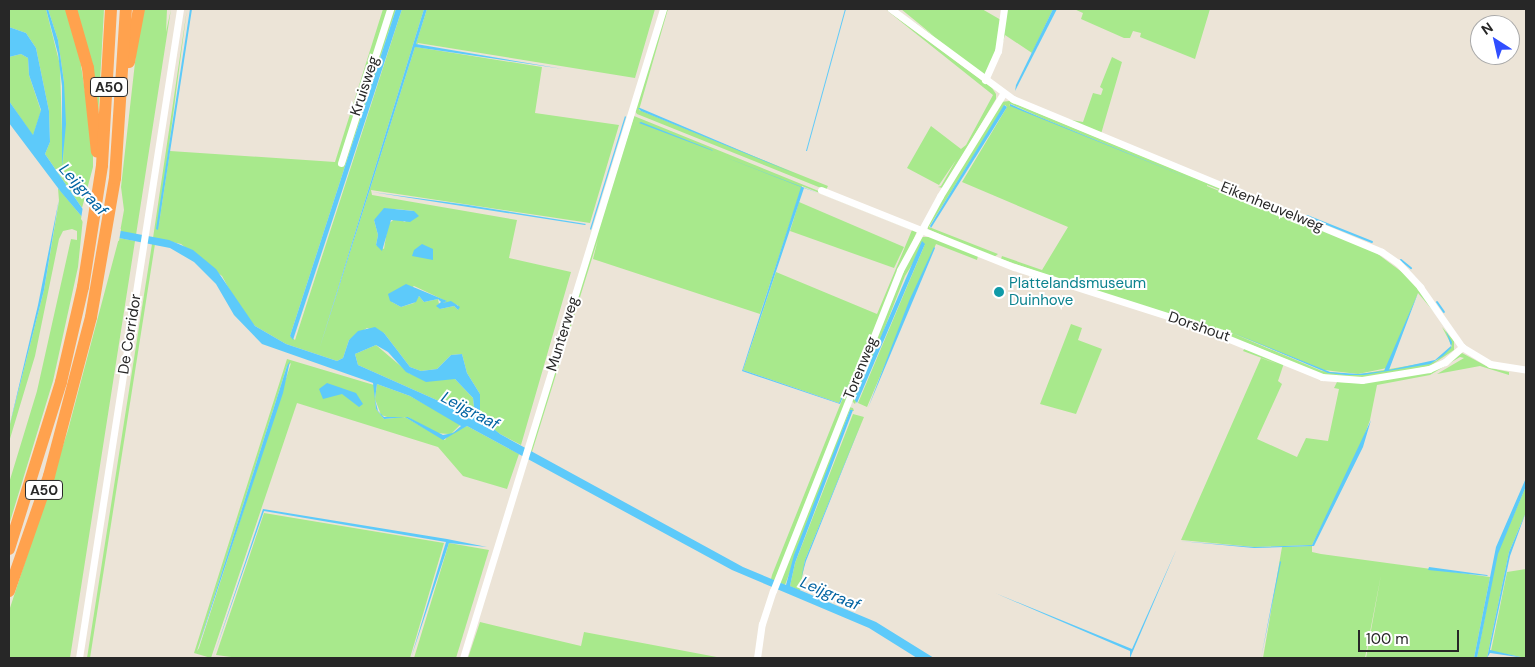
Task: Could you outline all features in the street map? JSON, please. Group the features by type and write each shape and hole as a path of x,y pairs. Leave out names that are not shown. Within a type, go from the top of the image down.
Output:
{"highway":[{"name":"A50","path":"71,9 92,88 98,196"},
{"name":"A50","path":"9,549 61,382 92,241 106,118 112,9"},
{"name":"A50","path":"9,590 49,476 74,388 105,248 111,209 123,82 126,9"},
{"name":"A50","path":"123,82 134,44 139,9"}],"street":[{"name":"De Corridor","path":"79,658 147,234 180,9"},
{"name":"Kruisweg","path":"341,163 390,9"},
{"name":"Munterweg","path":"464,658 663,9"},
{"name":"Eikenheuvelweg","path":"891,9 1003,94 1382,252 1398,263 1420,287 1462,347 1490,364 1526,370"},
{"path":"986,80 998,51 1004,9"},
{"name":"Torenweg","path":"757,658 762,624 773,591 900,270 921,230 1003,94"},
{"name":"Dorshout","path":"821,190 1014,267 1221,334 1333,379 1362,380 1429,369 1441,364 1462,347"}],"green space":[{"path":"9,9 46,9 60,65 63,167 64,82 58,40 48,9 68,9 76,32 93,145 93,167 82,208 45,154 50,142 49,111 36,48 26,33 9,27"},
{"path":"73,9 104,9 98,119"},
{"path":"141,9 167,9 166,32 171,9 136,235 120,232 124,210 121,187"},
{"path":"187,9 158,230 170,151 335,162 383,9 396,9 290,336 295,340 402,9 424,9 319,350 427,9 655,9 635,78 418,43 416,47 542,67 535,113 619,125 590,223 371,190 372,195 517,220 509,258 571,272 521,445 500,434 480,419 480,394 467,373 462,354 451,355 437,369 421,371 410,367 384,333 367,328 349,340 343,358 337,361 286,344 255,326 240,309 222,276 181,244 153,238","holes":["396,209 414,211 405,222 396,218 388,224 384,249 376,245 378,235 374,220","414,286 446,301 443,303 458,305 458,310 454,306 440,309 438,299 424,302 419,296 414,303 401,307 392,302"]},
{"path":"665,9 668,9 639,110 828,186 826,190 637,114 635,111"},
{"path":"885,9 992,88 996,94 996,99 943,188 938,187 941,186 956,160 939,185 907,168 931,126 961,149 966,145 993,95"},
{"path":"895,9 934,36 901,9 982,9 1001,20 996,52 988,73 983,75"},
{"path":"1005,9 1053,9 1032,53 1005,35 999,54"},
{"path":"1074,9 1210,9 1195,59 1140,37 1141,33 1133,31 1130,38 1124,38 1081,19 1083,13"},
{"path":"21,54 28,58 29,75 41,111 33,136 9,101 9,57"},
{"path":"1112,57 1122,62 1101,134 1066,119 1083,122 1093,93 1101,95 1103,89 1100,87"},
{"path":"1009,101 1375,252 1410,278 1439,318 1418,293 1387,368 1358,374 1324,370 1232,333 1322,371 1355,375 1436,361 1452,346 1442,327 1454,341 1454,350 1430,366 1362,379 1323,375 1252,345 1001,259 1002,256 1042,270 1068,227 962,182 1007,107 1005,105 929,227 998,254 993,258 928,229 927,223 1001,102","holes":["1011,104 1042,118 1201,183 1009,105","1207,186 1279,214 1323,233"]},
{"path":"634,116 917,231 775,581 771,579 772,575 848,385 839,403 743,370 776,272 877,314 912,230 802,186 760,314 593,259 598,239 532,452 529,450"},
{"path":"58,188 83,218 78,267 53,381 9,525 9,483 37,391 71,239 77,240 77,231 72,229 63,231 59,239 35,356 9,442 9,428 44,290 59,201"},
{"path":"799,202 904,247 894,268 790,231"},
{"path":"922,237 931,237 978,256 977,260 936,244 867,407 858,403 925,244 905,276 855,404 852,401 904,266"},
{"path":"119,238 135,241 70,658 9,658 9,611 68,430"},
{"path":"152,244 155,244 90,658 87,658"},
{"path":"1071,324 1082,328 1078,340 1102,349 1076,414 1040,404"},
{"path":"376,345 410,374 455,379 473,398 474,407 465,412 459,410 358,365 355,354"},
{"path":"1246,346 1284,363 1278,381 1282,384 1257,439 1297,457 1306,438 1328,441 1339,389 1334,388 1337,382 1361,383 1426,372 1462,353 1490,368 1509,372 1509,375 1480,366 1437,374 1464,358 1460,357 1430,375 1377,385 1370,420 1358,453 1312,545 1254,547 1181,540 1261,358 1278,364 1243,351"},
{"path":"287,359 374,385 375,399 377,384 410,396 461,424 452,433 467,426 519,454 507,489 463,476 438,447 297,403 211,658 194,653","holes":["291,363 197,651 287,366","375,399 381,415 390,418 401,417 384,419 376,409","405,417 434,433 449,434 445,440"]},
{"path":"849,407 853,408 854,411 850,410 785,585 779,582"},
{"path":"853,414 864,417 805,560 800,591 790,586 795,563"},
{"path":"1526,486 1526,512 1509,552 1487,658 1477,658 1497,554"},
{"path":"264,513 444,543 410,658 239,658 216,655"},
{"path":"449,543 489,550 456,658 414,658"},
{"path":"1312,546 1312,552 1321,554 1490,577 1474,658 1366,658 1381,575 1365,658 1263,658 1282,547"},
{"path":"1526,569 1526,658 1491,651 1507,572"},
{"path":"480,622 581,646 584,632 722,658 468,658"}],"water":[{"path":"46,9 48,9 58,40 64,82 66,124 62,167 62,86 58,54"},
{"path":"190,9 192,9 158,230 156,229"},
{"path":"396,9 402,9 293,340 290,336"},
{"path":"424,9 427,9 416,44 563,69 415,47 319,350"},
{"path":"845,9 846,9 806,151"},
{"path":"1053,9 1057,9 1015,91 1016,85"},
{"name":"Leijgraaf","path":"9,27 26,33 36,48 49,111 50,142 45,154 82,208 93,219 111,229 169,240 193,250 216,269 255,326 286,344 337,361 343,358 349,340 358,331 375,327 384,333 410,367 421,371 437,369 451,355 462,354 467,373 480,394 480,418 500,434 743,567 786,585 794,555 850,410 853,410 795,563 790,586 876,622 934,658 917,658 869,628 732,570 467,426 443,440 405,417 384,419 376,409 373,383 262,344 234,315 216,284 194,262 170,248 119,238 83,218 9,123 9,101 33,135 41,110 29,75 28,58 21,54 9,57","holes":["376,345 388,352 406,372 426,382 455,379 473,398 474,407 465,412 459,410 358,365 355,354","377,384 410,396 461,426 453,433 443,435 408,417 384,417 378,411 375,399"]},
{"path":"1010,104 1042,118 1201,183 1010,106"},
{"path":"1004,105 1007,107 931,228 930,226"},
{"path":"638,108 640,108 796,174 641,111"},
{"path":"626,117 591,230 590,229"},
{"path":"641,122 712,150 713,151 639,123"},
{"path":"717,154 818,193 804,188 743,370 839,403 848,384 840,404 742,371 801,187"},
{"path":"372,192 468,205 586,224 585,225"},
{"path":"59,199 44,290 9,428 38,305"},
{"path":"384,208 414,211 419,216 410,222 391,220 382,251 376,245 378,235 374,220"},
{"path":"922,241 925,244 857,403 854,399"},
{"path":"422,244 433,249 433,260 412,256 414,250"},
{"path":"935,248 868,408 909,301"},
{"path":"406,284 447,301 443,303 451,301 460,307 458,310 454,306 440,309 436,306 441,302 438,299 424,302 419,296 416,302 401,307 390,301 388,294"},
{"path":"1418,293 1389,370 1435,360 1451,346 1446,331 1452,342 1451,348 1443,356 1430,364 1364,375 1328,373 1231,332 1330,372 1358,374 1384,371"},
{"path":"290,361 283,393 197,651 287,366"},
{"path":"327,383 356,393 363,404 359,407 342,394 323,399 319,389"},
{"path":"1371,420 1363,447 1314,546 1254,548 1180,541 1254,547 1312,545"},
{"path":"862,421 806,561 801,579 805,560"},
{"path":"1526,478 1526,486 1498,554 1477,658 1474,658 1496,547"},
{"path":"263,509 487,547 449,543 411,658 446,542 264,511 213,658"},
{"path":"1526,512 1510,556 1490,650 1525,658 1490,653 1487,658 1509,552"},
{"path":"1177,548 1130,658 1130,651 995,593 1132,649"},
{"path":"1280,561 1281,562 1261,658"},
{"path":"1429,567 1487,575 1488,576 1428,570"}],"pier":[{"path":"83,206 103,223 121,229 119,241 96,233 85,225 81,219"}],"waterway":[{"path":"1307,216 1372,242"},
{"path":"1401,260 1411,268"},
{"path":"1437,302 1444,312"}],"place":[{"name":"Plattelandsmuseum Duinhove","path":"999,292"}]}
